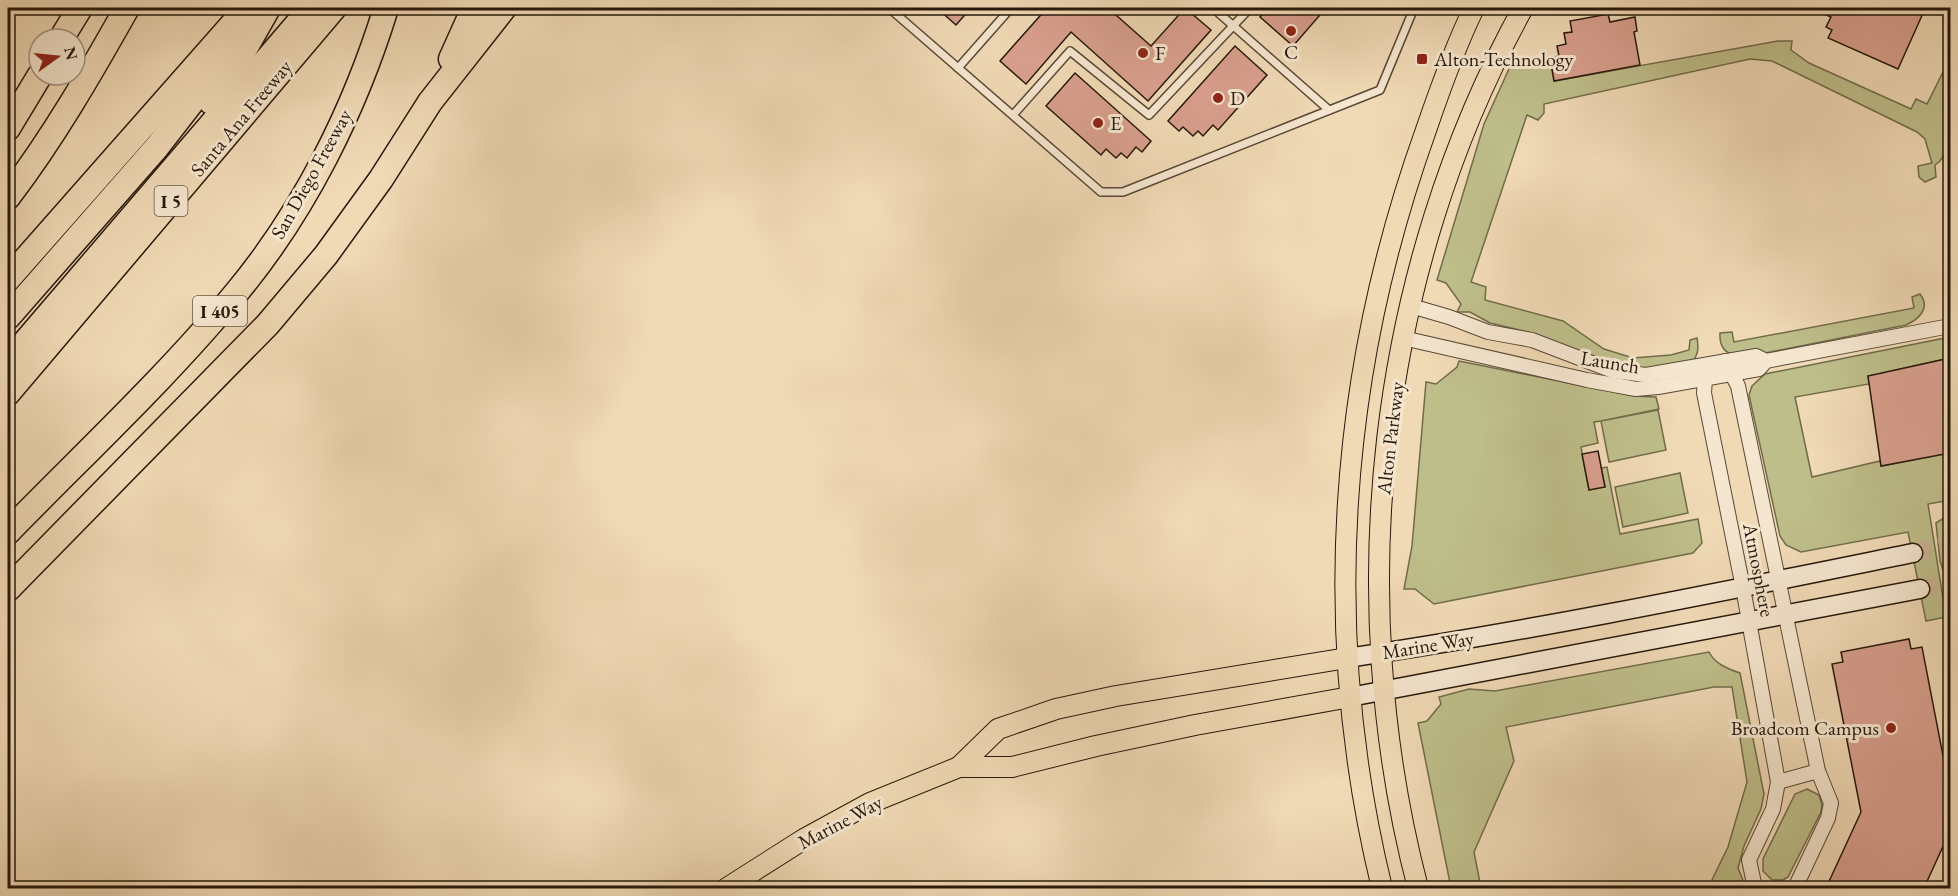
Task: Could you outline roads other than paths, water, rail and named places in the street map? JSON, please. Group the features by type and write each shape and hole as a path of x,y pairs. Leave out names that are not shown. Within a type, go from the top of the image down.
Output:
{"highway":[{"path":"68,27 80,8"},
{"path":"8,197 39,154 127,8"},
{"path":"8,279 249,8"},
{"path":"8,317 156,147 202,88 249,8"},
{"path":"8,342 185,139 228,79 268,8"},
{"path":"8,362 311,8"},
{"name":"Santa Ana Freeway","path":"8,393 334,8"},
{"name":"San Diego Freeway","path":"8,532 191,344 238,290 276,239 303,196 351,105 374,47 386,8"},
{"path":"430,102 474,8"},
{"path":"8,589 268,324 326,255 381,179 430,102 504,8"},
{"path":"8,128 33,87"}],"main road":[{"name":"Alton Parkway","path":"1382,888 1363,796 1350,697 1345,549 1349,465 1366,341 1377,291 1404,194 1443,83 1474,8"},
{"name":"Alton Parkway","path":"1418,888 1396,780 1381,653 1379,573 1383,487 1392,403 1411,306 1432,221 1476,103 1523,8"},
{"name":"Marine Way","path":"959,767 998,729 1056,709 1116,696 1381,653 1743,588 1913,552"},
{"name":"Marine Way","path":"727,888 804,839 870,803 959,767 1012,767 1196,725 1385,689 1421,685 1920,589"}],"street":[{"name":"Launch","path":"1411,306 1488,332 1532,340 1612,371 1646,375 1706,371 1728,367 1756,356 1766,361 1950,326"},
{"path":"1482,355 1488,332"},
{"name":"Launch","path":"1404,338 1636,389 1658,387 1706,371"},
{"name":"Atmosphere","path":"1728,367 1738,386 1818,771 1831,803 1828,818 1795,888"},
{"name":"Atmosphere","path":"1706,371 1704,393 1750,622 1778,782 1773,809 1749,860 1755,888"},
{"path":"1778,782 1818,771"}],"lane":[{"path":"889,8 1101,192 1123,192 1380,90 1414,8"},
{"path":"958,68 1011,8"},
{"path":"1213,8 1329,111"},
{"path":"1013,115 1070,51 1149,115 1250,8"}],"tunnel":[{"path":"1913,553 1950,545"},
{"path":"1920,589 1950,583"}],"place":[{"name":"C","path":"1291,31"},
{"name":"F","path":"1143,53"},
{"name":"Alton-Technology","path":"1422,59"},
{"name":"D","path":"1218,98"},
{"name":"E","path":"1098,123"},
{"name":"Broadcom Campus","path":"1891,728"}]}
